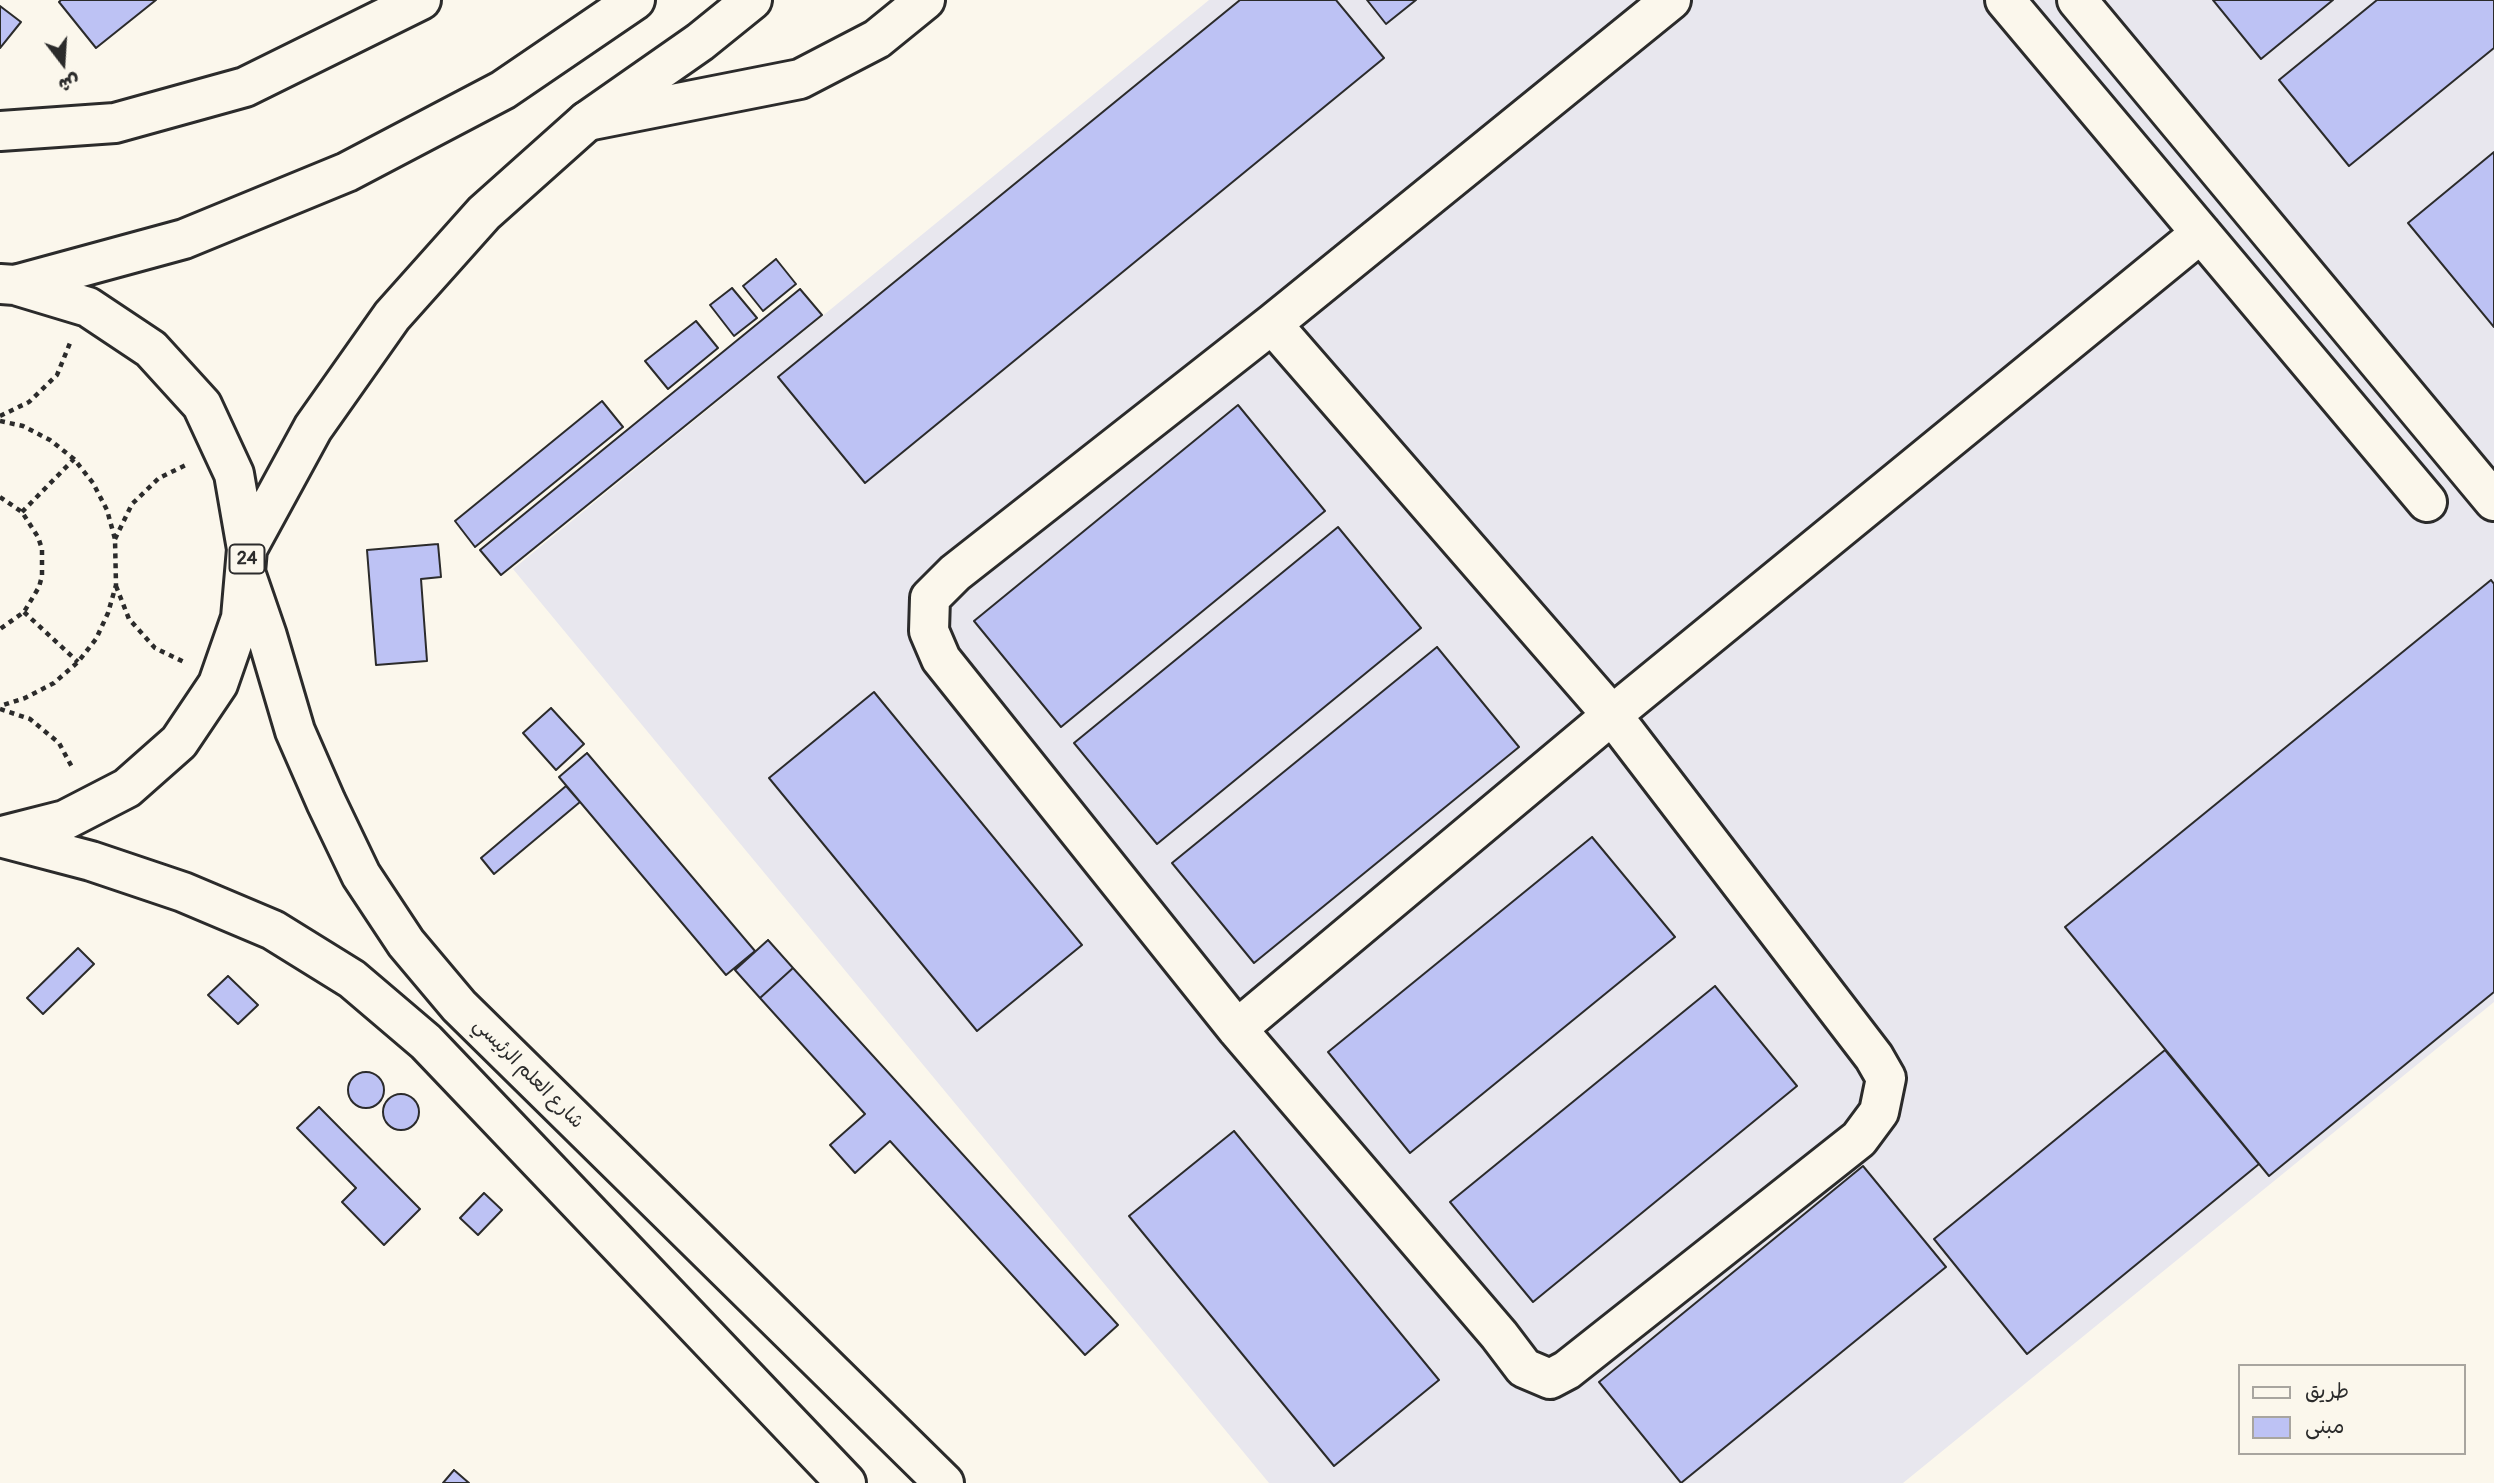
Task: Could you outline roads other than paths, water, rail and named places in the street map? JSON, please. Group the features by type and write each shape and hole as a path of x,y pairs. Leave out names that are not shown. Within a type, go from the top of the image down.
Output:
{"main road":[{"path":"0,131 115,123 245,87 421,0"},
{"name":"24","path":"7,284 184,239 347,172 503,90 635,0"},
{"name":"24","path":"246,562 313,428 392,316 484,213 587,121 700,42 752,0"},
{"path":"587,121 800,79 877,38 925,0"},
{"path":"1272,324 1612,715 1874,1057 1886,1078 1879,1112 1859,1139 1567,1370 1550,1379 1524,1368 1499,1335 1237,1029 941,659 929,631 930,598 956,573 1272,324 1671,0"},
{"path":"2006,0 2427,502"},
{"path":"2077,0 2494,501"},
{"path":"1237,1029 1612,715 2201,233"},
{"name":"24","path":"0,837 65,820 127,788 179,742 218,684 241,618 246,562 234,474 202,405 151,349 88,307 7,284"},
{"name":"شارع العلم الرئيسي","path":"246,562 295,731 361,875 406,943 459,1006 944,1483"},
{"path":"0,837 91,861 273,930 352,979 426,1042 846,1483"},
{"path":"426,1042 459,1006"}]}
